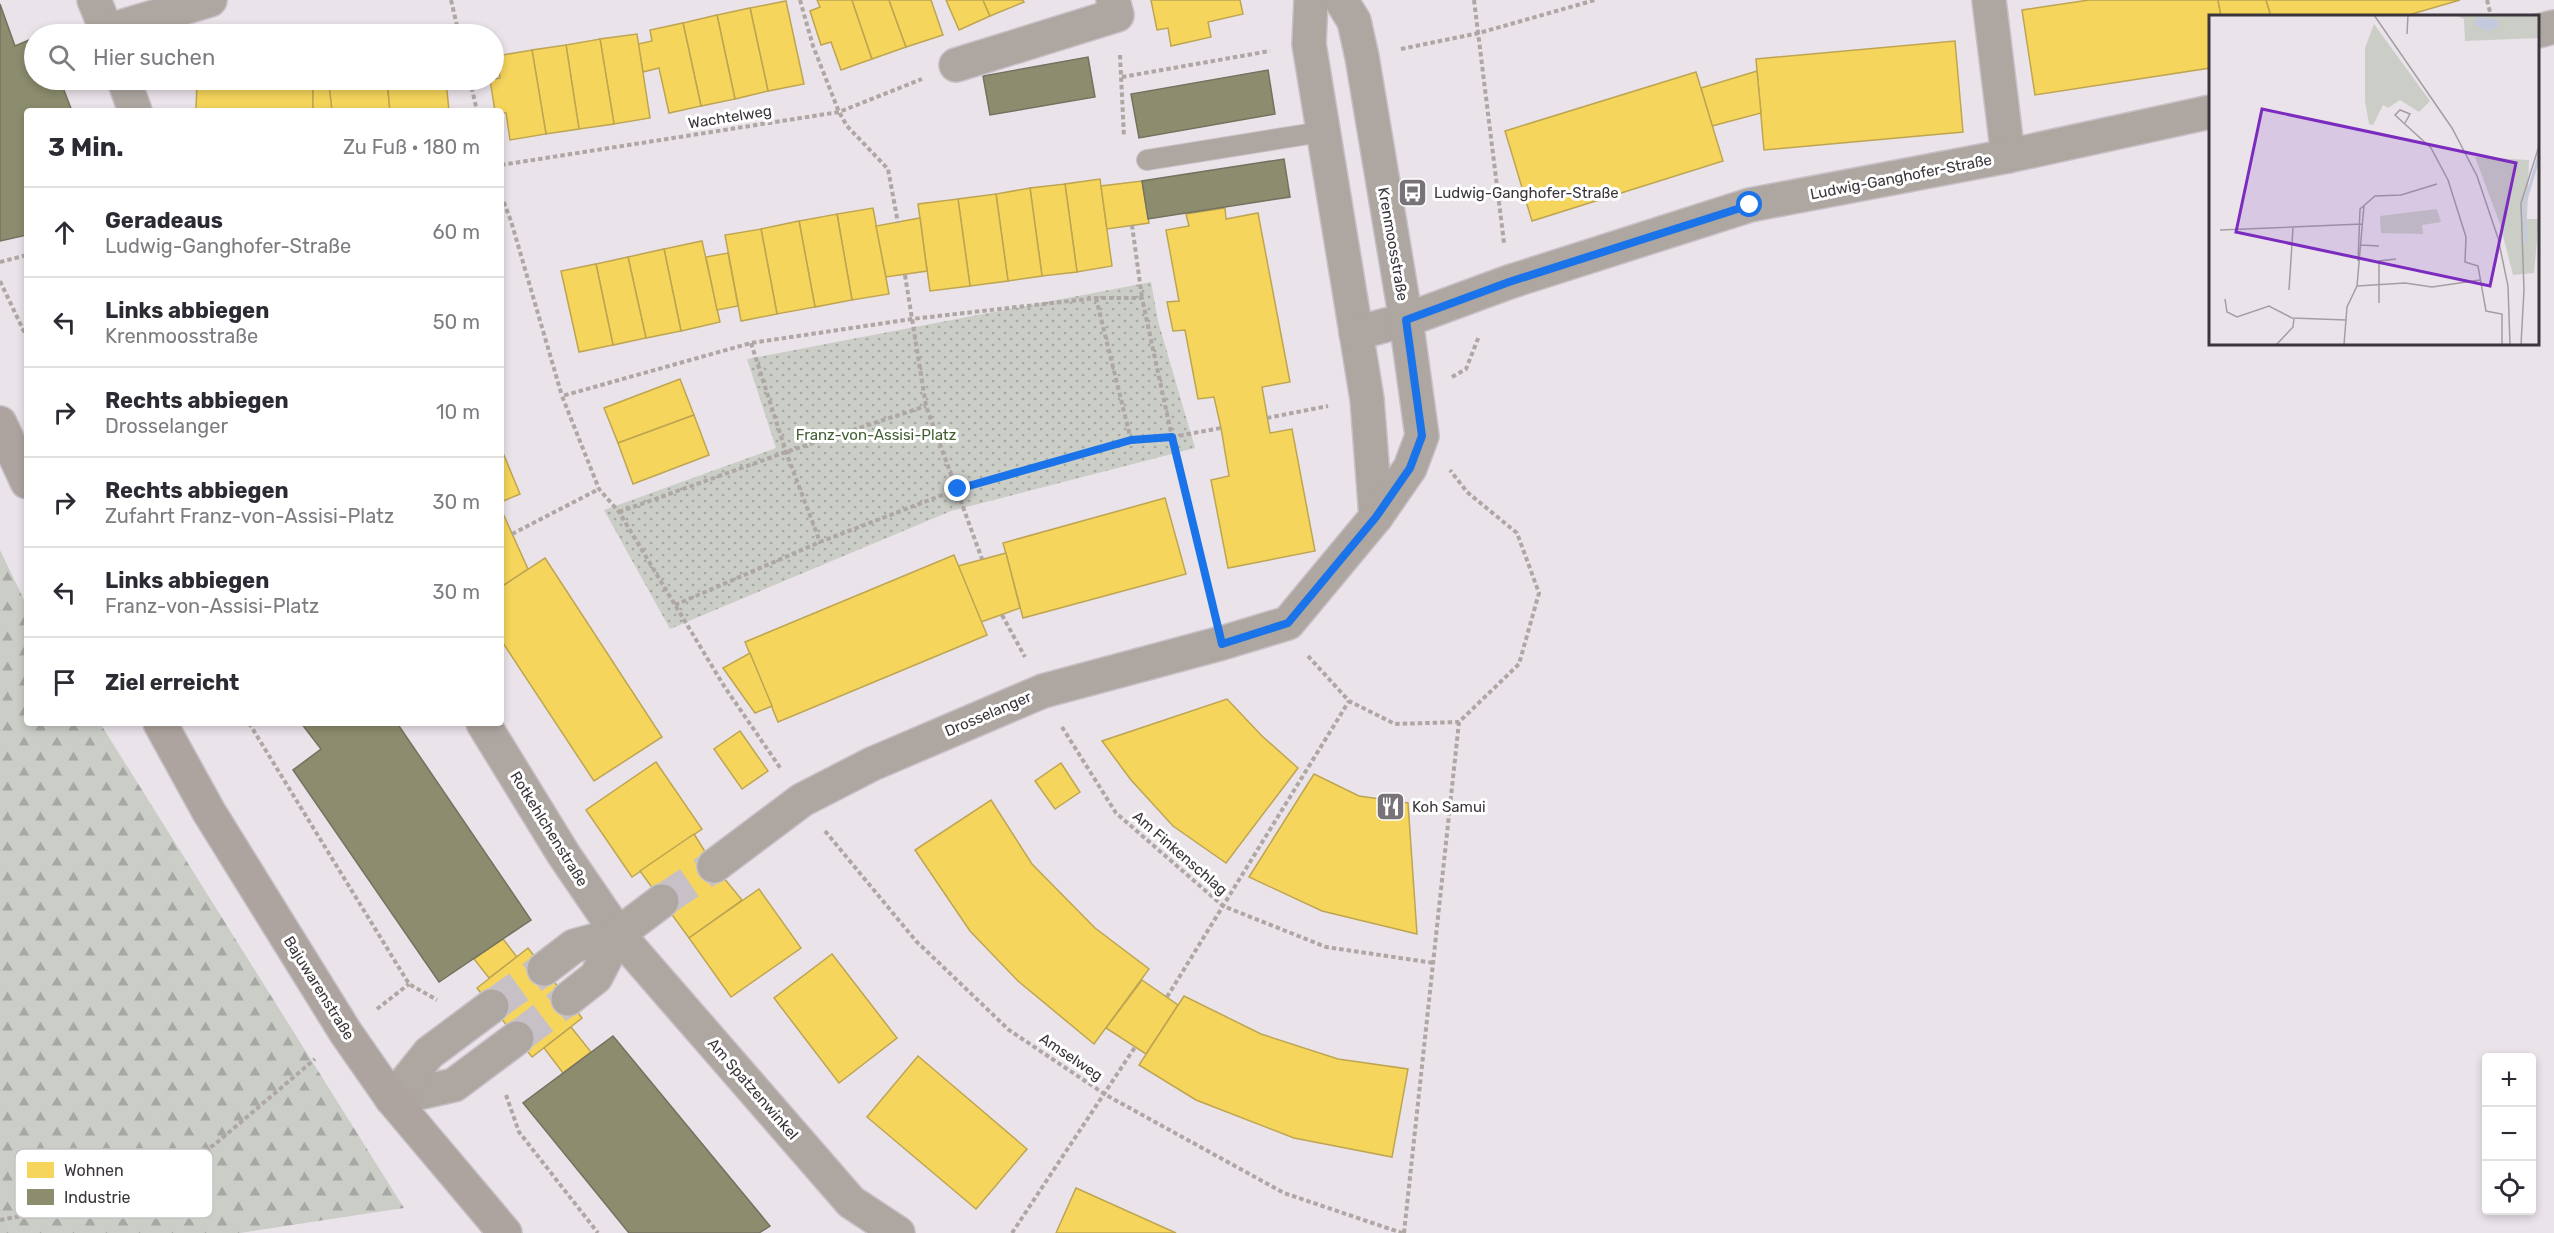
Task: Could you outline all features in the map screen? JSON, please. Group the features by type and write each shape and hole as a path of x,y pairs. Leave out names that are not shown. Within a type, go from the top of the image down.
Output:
{"main road":[{"path":"0,423 24,475"},
{"name":"Bajuwarenstraße","path":"162,726 209,812 346,1032 392,1099 506,1233"}],"street":[{"path":"94,0 104,24"},
{"path":"136,24 210,0"},
{"path":"1311,0 1309,44 1321,132 1367,399 1376,517"},
{"name":"Krenmoosstraße","path":"1288,623 1376,517 1410,468 1422,436 1406,320 1362,57 1354,21 1341,0"},
{"path":"1989,0 2008,156"},
{"path":"956,66 1115,8"},
{"path":"2539,31 2554,27"},
{"path":"128,90 134,108"},
{"name":"Ludwig-Ganghofer-Straße","path":"1356,333 1406,320 1509,282 1750,205 2008,156 2209,112"},
{"name":"Drosselanger","path":"714,866 802,800 872,764 1043,691 1222,644 1288,623"},
{"name":"Rotkehlchenstraße","path":"485,726 564,855 618,934"},
{"path":"544,969 574,946 618,934 662,901"},
{"path":"568,999 596,977 618,934"},
{"name":"Am Spatzenwinkel","path":"618,934 851,1202 898,1233"},
{"path":"392,1099 429,1053 479,1016"},
{"path":"392,1099 454,1085 505,1047"}],"lane":[{"path":"1147,160 1321,132"}],"path":[{"path":"451,0 457,24"},
{"path":"800,0 813,46 840,112 848,126 888,169 898,223"},
{"path":"1474,0 1509,282"},
{"path":"1362,57 1479,33 1595,0"},
{"path":"2487,0 2491,15"},
{"path":"1115,8 1122,77 1125,143"},
{"path":"1122,77 1309,44"},
{"name":"Wachtelweg","path":"504,165 840,112 956,66"},
{"path":"472,90 476,108"},
{"path":"504,203 562,396 599,489 619,512 675,605 820,542 958,489 1131,440 1172,437 1221,428"},
{"path":"1132,225 1142,298 1172,437 1222,644"},
{"path":"0,262 24,256"},
{"path":"905,275 926,406 982,560"},
{"path":"0,280 24,332"},
{"path":"562,396 751,343 912,319 1096,298 1142,298"},
{"path":"1096,298 1131,440"},
{"path":"751,343 786,452 820,542"},
{"path":"1267,418 1367,399"},
{"path":"619,512 786,452 926,406"},
{"path":"1403,1233 1459,722 1519,664 1539,593 1517,534 1467,492 1422,436"},
{"path":"512,534 599,489"},
{"name":"Amselweg","path":"675,605 724,686 802,800 916,941 1009,1030 1106,1095 1284,1193 1403,1233"},
{"name":"Am Finkenschlag","path":"1002,615 1056,717 1116,813 1223,906 1326,947 1434,963"},
{"path":"1288,623 1294,641 1349,701 1395,724 1459,722"},
{"path":"1167,998 1349,701"},
{"path":"251,726 409,984 454,1010 479,1016"},
{"path":"505,1047 519,1131 598,1233"},
{"path":"1012,1233 1106,1095 1135,1047"},
{"path":"205,1149 214,1144 315,1059"},
{"path":"0,1221 15,1218"}],"green space":[{"name":"Franz-von-Assisi-Platz","path":"1151,282 1158,321 1195,448 951,511 670,629 604,510 776,448 747,359"},
{"path":"0,550 24,600 24,726 102,726 404,1208 240,1233 0,1233"}],"building: Wohnen":[{"path":"817,0 852,0 872,59 841,70 831,42 821,45 810,11 820,7"},
{"path":"852,0 889,0 906,47 872,59"},
{"path":"889,0 931,0 943,35 906,47"},
{"path":"946,0 983,0 990,16 959,30"},
{"path":"983,0 1023,0 1024,2 990,16"},
{"path":"1151,0 1240,0 1243,14 1208,22 1211,37 1171,46 1168,28 1157,30"},
{"path":"2089,0 2218,0 2221,15 2209,15 2209,68 2035,95 2022,10"},
{"path":"2218,0 2266,0 2271,15 2221,15"},
{"path":"2266,0 2460,0 2408,15 2271,15"},
{"path":"786,1 804,84 768,91 750,8"},
{"path":"750,8 768,91 735,99 717,15"},
{"path":"717,15 735,99 701,106 683,23"},
{"path":"683,23 701,106 669,113 659,68 643,72 638,44 652,41 650,30"},
{"path":"637,34 650,118 614,124 600,39"},
{"path":"600,39 614,124 579,129 566,45"},
{"path":"1955,41 1963,132 1764,150 1756,59"},
{"path":"566,45 579,129 546,134 532,50"},
{"path":"532,50 546,134 510,140 506,113 504,108 495,108 492,90 504,90 504,55"},
{"path":"1757,71 1761,113 1712,126 1701,88"},
{"path":"1696,72 1723,161 1532,221 1505,131"},
{"path":"197,90 313,90 313,108 196,108"},
{"path":"313,90 330,90 332,108 313,108"},
{"path":"329,90 388,90 390,108 332,108"},
{"path":"388,90 447,90 449,108 390,108"},
{"path":"1100,179 1112,266 1077,272 1065,184"},
{"path":"1142,181 1149,223 1107,229 1101,186"},
{"path":"1065,184 1077,272 1042,276 1030,188"},
{"path":"1030,188 1042,276 1008,281 996,194"},
{"path":"996,194 1008,281 970,286 958,199"},
{"path":"958,199 970,286 930,291 918,204"},
{"path":"873,208 889,294 852,300 837,214"},
{"path":"1225,208 1226,219 1258,213 1290,382 1262,387 1270,433 1292,429 1315,551 1228,568 1211,480 1229,476 1221,428 1214,397 1198,399 1185,330 1173,331 1167,302 1179,301 1166,230 1189,226 1186,214"},
{"path":"837,214 852,300 815,307 799,221"},
{"path":"920,218 927,271 886,277 876,226"},
{"path":"799,221 815,307 777,314 761,229"},
{"path":"761,229 777,314 741,321 725,235"},
{"path":"702,241 720,322 681,331 664,249"},
{"path":"664,249 681,331 646,338 628,257"},
{"path":"728,253 738,306 717,310 706,257"},
{"path":"628,257 646,338 613,345 596,264"},
{"path":"596,264 613,345 579,352 561,271"},
{"path":"680,379 694,415 618,443 604,408"},
{"path":"694,415 709,455 633,484 618,443"},
{"path":"504,455 520,494 504,501"},
{"path":"1165,498 1186,574 1023,618 1003,543"},
{"path":"504,516 528,569 504,585"},
{"path":"1006,553 1020,608 981,622 958,566"},
{"path":"954,555 987,635 778,722 745,642"},
{"path":"545,558 662,737 594,781 504,645 504,585"},
{"path":"750,653 772,706 755,713 723,668"},
{"path":"1227,699 1262,736 1298,768 1226,863 1173,826 1131,780 1102,741"},
{"path":"740,731 768,771 742,789 714,749"},
{"path":"656,762 702,829 632,877 586,810"},
{"path":"1061,763 1080,792 1055,809 1035,781"},
{"path":"1314,774 1359,796 1408,803 1417,934 1322,911 1249,877"},
{"path":"991,800 1032,864 1095,928 1149,969 1094,1044 1018,981 970,931 915,850"},
{"path":"694,834 714,866 742,900 689,938 640,871"},
{"path":"759,889 801,948 731,997 689,938"},
{"path":"503,939 517,957 489,978 474,959"},
{"path":"528,948 582,1018 532,1057 477,988"},
{"path":"832,954 897,1038 839,1083 774,998"},
{"path":"1142,980 1178,1005 1146,1054 1106,1028"},
{"path":"1184,996 1261,1034 1338,1059 1408,1069 1392,1157 1294,1138 1196,1100 1139,1065"},
{"path":"571,1027 591,1052 563,1073 544,1048"},
{"path":"918,1056 1027,1149 976,1209 867,1117"},
{"path":"1076,1188 1176,1233 1056,1233"}],"building: Industrie":[{"path":"0,4 15,46 24,42 24,90 64,90 71,108 24,108 24,236 0,241"},
{"path":"1088,57 1095,97 990,115 983,76"},
{"path":"1268,70 1275,114 1139,138 1131,94"},
{"path":"1284,159 1290,197 1148,219 1142,181"},
{"path":"303,726 399,726 531,920 439,982 293,770 321,749"},
{"path":"613,1036 770,1226 759,1233 629,1233 523,1103"}],"tunnel":[{"path":"662,901 714,866"},
{"path":"492,1006 544,969"},
{"path":"517,1038 568,999"}],"place":[{"name":"Ludwig-Ganghofer-Straße","path":"1413,193"},
{"name":"Koh Samui","path":"1391,807"}],"route":[{"path":"958,489 1131,440 1172,437 1222,644 1288,623 1376,517 1410,468 1422,436 1406,320 1509,282 1750,205"}]}
